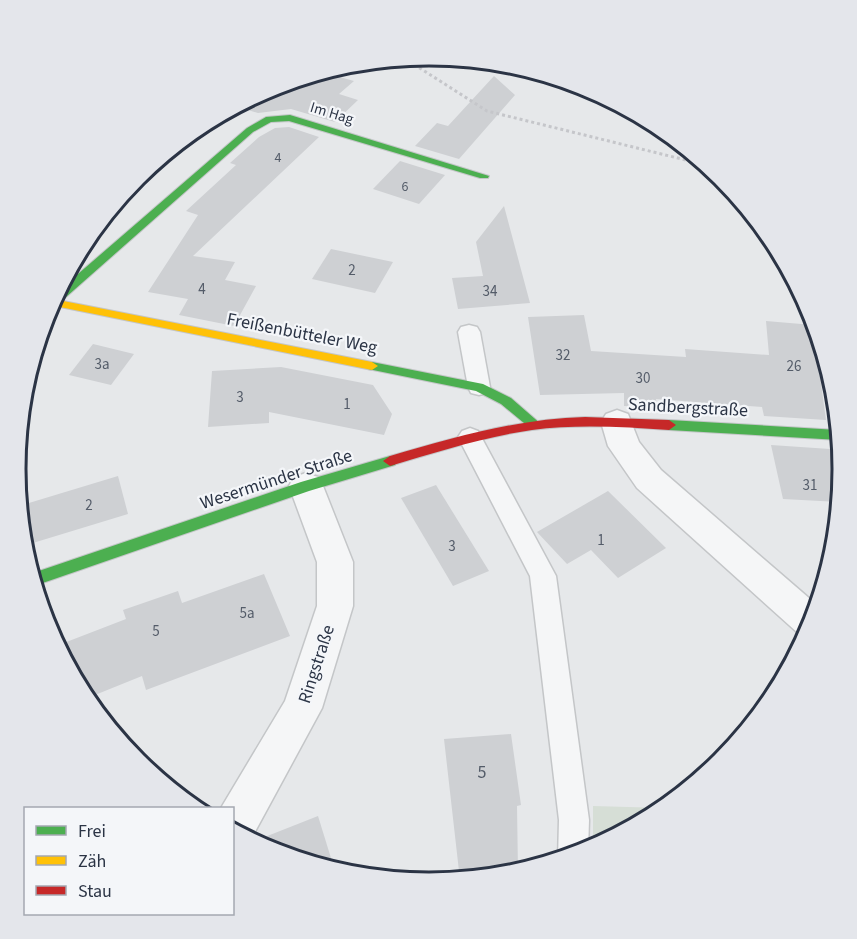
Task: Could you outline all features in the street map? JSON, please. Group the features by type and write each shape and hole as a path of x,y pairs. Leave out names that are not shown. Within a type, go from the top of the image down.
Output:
{"street":[{"name":"Im Hag","path":"69,287 250,130 270,119 290,118 484,176"},
{"name":"Freißenbütteler Weg","path":"61,304 479,387 506,401 535,425"},
{"name":"Sandbergstraße","path":"535,425 617,422 830,435"},
{"path":"617,422 624,446 648,479 804,616"},
{"name":"Wesermünder Straße","path":"40,577 306,486 470,437 535,425"},
{"name":"Ringstraße","path":"236,824 302,708 335,606 335,561 306,486"}],"lane":[{"path":"469,333 479,387"},
{"path":"470,437 543,576 574,820 573,846"}],"path":[{"path":"417,66 487,111 686,160"}],"shaded area":[{"path":"593,806 648,808 630,819 593,837"}],"building":[{"path":"494,76 515,95 459,159 415,146 437,123 448,126"},
{"path":"339,77 354,81 339,94 358,100 335,122 291,109 258,113 247,110 274,97 324,80"},
{"path":"289,127 319,137 193,256 235,262 225,280 256,286 234,326 179,315 188,299 148,292 198,215 186,211 236,165 230,163 259,137 275,128"},
{"path":"400,161 445,175 419,204 373,189"},
{"path":"504,206 530,303 458,309 452,278 483,276 476,242"},
{"path":"331,249 393,262 375,293 312,279"},
{"path":"584,315 591,351 686,357 685,349 769,355 766,321 804,324 819,370 826,420 764,416 762,407 656,399 657,407 624,406 624,393 540,395 528,317"},
{"path":"93,344 134,354 111,385 69,375"},
{"path":"281,367 373,385 392,414 384,435 269,412 269,423 208,427 212,371"},
{"path":"771,445 830,449 832,470 830,502 783,499"},
{"path":"118,476 128,514 32,543 27,504"},
{"path":"436,485 489,571 453,586 401,498"},
{"path":"608,491 666,548 618,578 591,550 567,564 537,532"},
{"path":"264,574 290,636 146,690 142,676 95,695 65,643 126,619 123,610 178,591 182,603"},
{"path":"511,734 521,805 517,806 518,862 459,872 444,739"},
{"path":"318,816 332,861 299,851 264,837"}],"traffic: fast":[{"path":"68,289 250,130 269,119 290,118 484,176"},
{"path":"372,366 479,387 506,401 535,425"},
{"path":"669,425 830,434"},
{"path":"40,577 306,486 390,461"}],"traffic: slow":[{"path":"61,304 372,366"}],"traffic: jam":[{"path":"390,461 480,435 534,425 568,422 669,425"}]}
